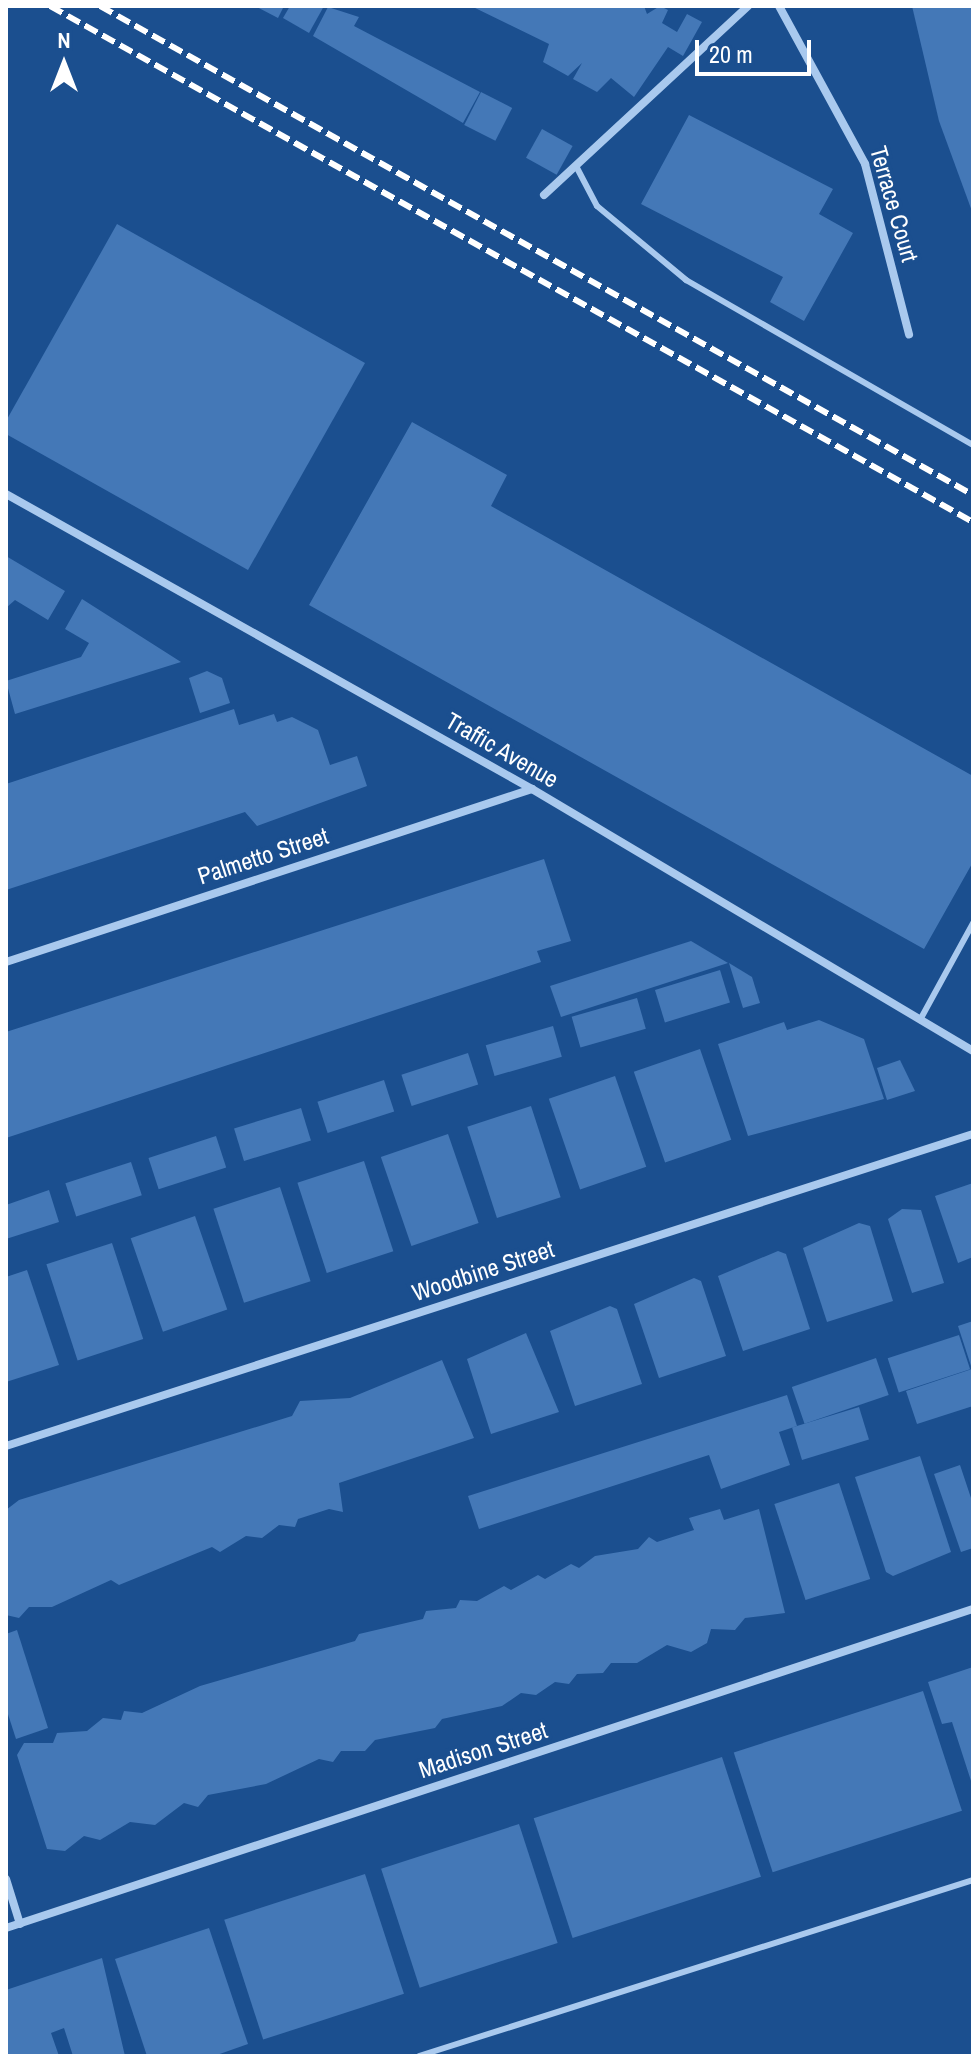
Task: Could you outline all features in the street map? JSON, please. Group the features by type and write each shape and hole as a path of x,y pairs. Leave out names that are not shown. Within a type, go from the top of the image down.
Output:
{"street":[{"path":"544,195 748,6"},
{"name":"Terrace Court","path":"779,6 865,164 909,334"},
{"name":"Traffic Avenue","path":"6,494 532,789 973,1051"},
{"name":"Palmetto Street","path":"6,962 532,789"},
{"name":"Woodbine Street","path":"6,1446 973,1134"},
{"name":"Madison Street","path":"6,1928 973,1609"},
{"path":"6,1879 20,1924"}],"lane":[{"path":"576,166 597,206 686,280 973,445"},
{"path":"920,1020 973,923"},
{"path":"419,2056 973,1880"}],"building":[{"path":"255,6 284,6 278,18"},
{"path":"290,6 324,6 309,33 283,18"},
{"path":"471,6 644,6 647,14 660,6 668,10 662,23 677,32 687,14 702,22 683,56 668,47 634,97 611,78 597,92 573,79 582,63 568,76 543,62 549,44"},
{"path":"912,6 973,6 973,214 939,121"},
{"path":"328,7 359,17 354,26 480,92 463,123 313,36"},
{"path":"481,92 512,108 495,141 464,125"},
{"path":"689,115 833,189 819,214 853,233 804,321 770,302 783,277 641,204"},
{"path":"542,129 573,146 557,175 526,158"},
{"path":"117,224 365,363 248,570 6,434 6,421"},
{"path":"412,422 507,475 491,506 973,776 973,862 924,949 309,605"},
{"path":"6,556 65,591 48,620 15,600 6,608"},
{"path":"82,599 181,662 15,714 6,681 81,657 89,643 65,629"},
{"path":"207,671 222,678 230,703 200,713 189,678"},
{"path":"234,709 239,725 274,714 277,722 292,717 318,730 330,765 357,756 367,786 257,826 245,812 6,890 6,784"},
{"path":"544,859 571,941 537,951 541,962 6,1138 6,1032"},
{"path":"691,941 728,963 561,1017 550,986"},
{"path":"729,963 752,977 760,1003 743,1008"},
{"path":"720,970 730,1003 665,1022 655,990"},
{"path":"637,998 646,1029 580,1048 572,1017"},
{"path":"819,1020 864,1039 884,1099 748,1136 718,1044 784,1022 787,1030"},
{"path":"553,1026 562,1057 495,1076 486,1045"},
{"path":"700,1049 731,1140 665,1163 634,1072"},
{"path":"468,1053 478,1084 412,1106 401,1075"},
{"path":"900,1060 915,1091 887,1100 877,1068"},
{"path":"615,1076 646,1167 580,1190 549,1099"},
{"path":"384,1080 394,1111 328,1133 317,1102"},
{"path":"531,1106 561,1197 497,1218 467,1127"},
{"path":"301,1108 311,1141 244,1161 234,1128"},
{"path":"448,1134 479,1223 411,1246 381,1157"},
{"path":"216,1136 226,1167 159,1189 148,1158"},
{"path":"364,1161 393,1251 327,1273 297,1183"},
{"path":"131,1162 142,1195 76,1217 65,1183"},
{"path":"973,1183 973,1257 958,1263 935,1196"},
{"path":"280,1187 311,1281 244,1303 213,1209"},
{"path":"49,1190 59,1222 6,1239 6,1205"},
{"path":"902,1209 921,1210 944,1283 912,1293 888,1219"},
{"path":"195,1216 227,1310 163,1332 131,1238"},
{"path":"859,1223 870,1226 893,1301 827,1322 803,1248"},
{"path":"112,1243 143,1339 78,1360 46,1264"},
{"path":"778,1251 786,1254 810,1329 743,1351 718,1276"},
{"path":"27,1270 59,1365 6,1382 6,1277"},
{"path":"694,1278 701,1281 726,1356 659,1378 634,1304"},
{"path":"610,1306 617,1309 642,1384 575,1406 550,1331"},
{"path":"973,1321 973,1369 972,1369 958,1326"},
{"path":"526,1333 559,1412 491,1434 467,1359"},
{"path":"959,1335 970,1369 899,1392 888,1358"},
{"path":"876,1358 889,1395 805,1424 792,1387"},
{"path":"442,1360 474,1438 339,1483 343,1512 329,1509 298,1519 295,1527 279,1525 262,1538 246,1536 220,1552 212,1547 119,1585 111,1580 52,1607 29,1607 19,1618 6,1615 6,1510 19,1500 292,1416 300,1401 350,1398"},
{"path":"972,1369 973,1406 917,1424 906,1391"},
{"path":"787,1395 797,1426 779,1432 790,1465 721,1489 709,1455 479,1529 468,1496"},
{"path":"859,1407 869,1440 802,1460 792,1427"},
{"path":"920,1456 951,1552 893,1576 886,1572 855,1477"},
{"path":"960,1465 973,1504 973,1548 961,1552 934,1474"},
{"path":"839,1483 870,1579 806,1600 774,1504"},
{"path":"720,1509 724,1520 759,1509 785,1613 745,1618 735,1630 711,1629 707,1643 691,1652 667,1645 637,1663 611,1663 603,1673 577,1674 569,1684 555,1682 536,1695 521,1693 502,1706 442,1719 435,1728 375,1740 365,1751 341,1751 333,1762 319,1759 266,1784 208,1795 198,1807 184,1803 155,1825 130,1822 100,1840 84,1836 65,1851 47,1849 17,1755 24,1743 53,1743 57,1733 87,1731 103,1718 121,1720 124,1711 142,1713 200,1686 355,1641 359,1634 423,1619 426,1611 456,1608 460,1600 477,1601 504,1586 511,1590 538,1575 545,1579 571,1564 579,1568 595,1556 638,1549 649,1537 657,1542 694,1530 689,1518"},
{"path":"17,1630 48,1728 16,1739 6,1708 6,1634"},
{"path":"973,1667 972,1784 952,1722 942,1724 928,1682"},
{"path":"923,1691 962,1811 773,1872 734,1752"},
{"path":"722,1757 761,1877 573,1938 534,1818"},
{"path":"519,1824 558,1943 420,1988 381,1869"},
{"path":"365,1874 404,1994 263,2040 224,1920"},
{"path":"209,1928 248,2044 214,2056 147,2056 115,1959"},
{"path":"102,1958 125,2056 73,2056 64,2028 51,2033 59,2056 7,2056 6,1990"}],"railway":[{"path":"50,6 973,522"},
{"path":"100,6 973,495"}]}
